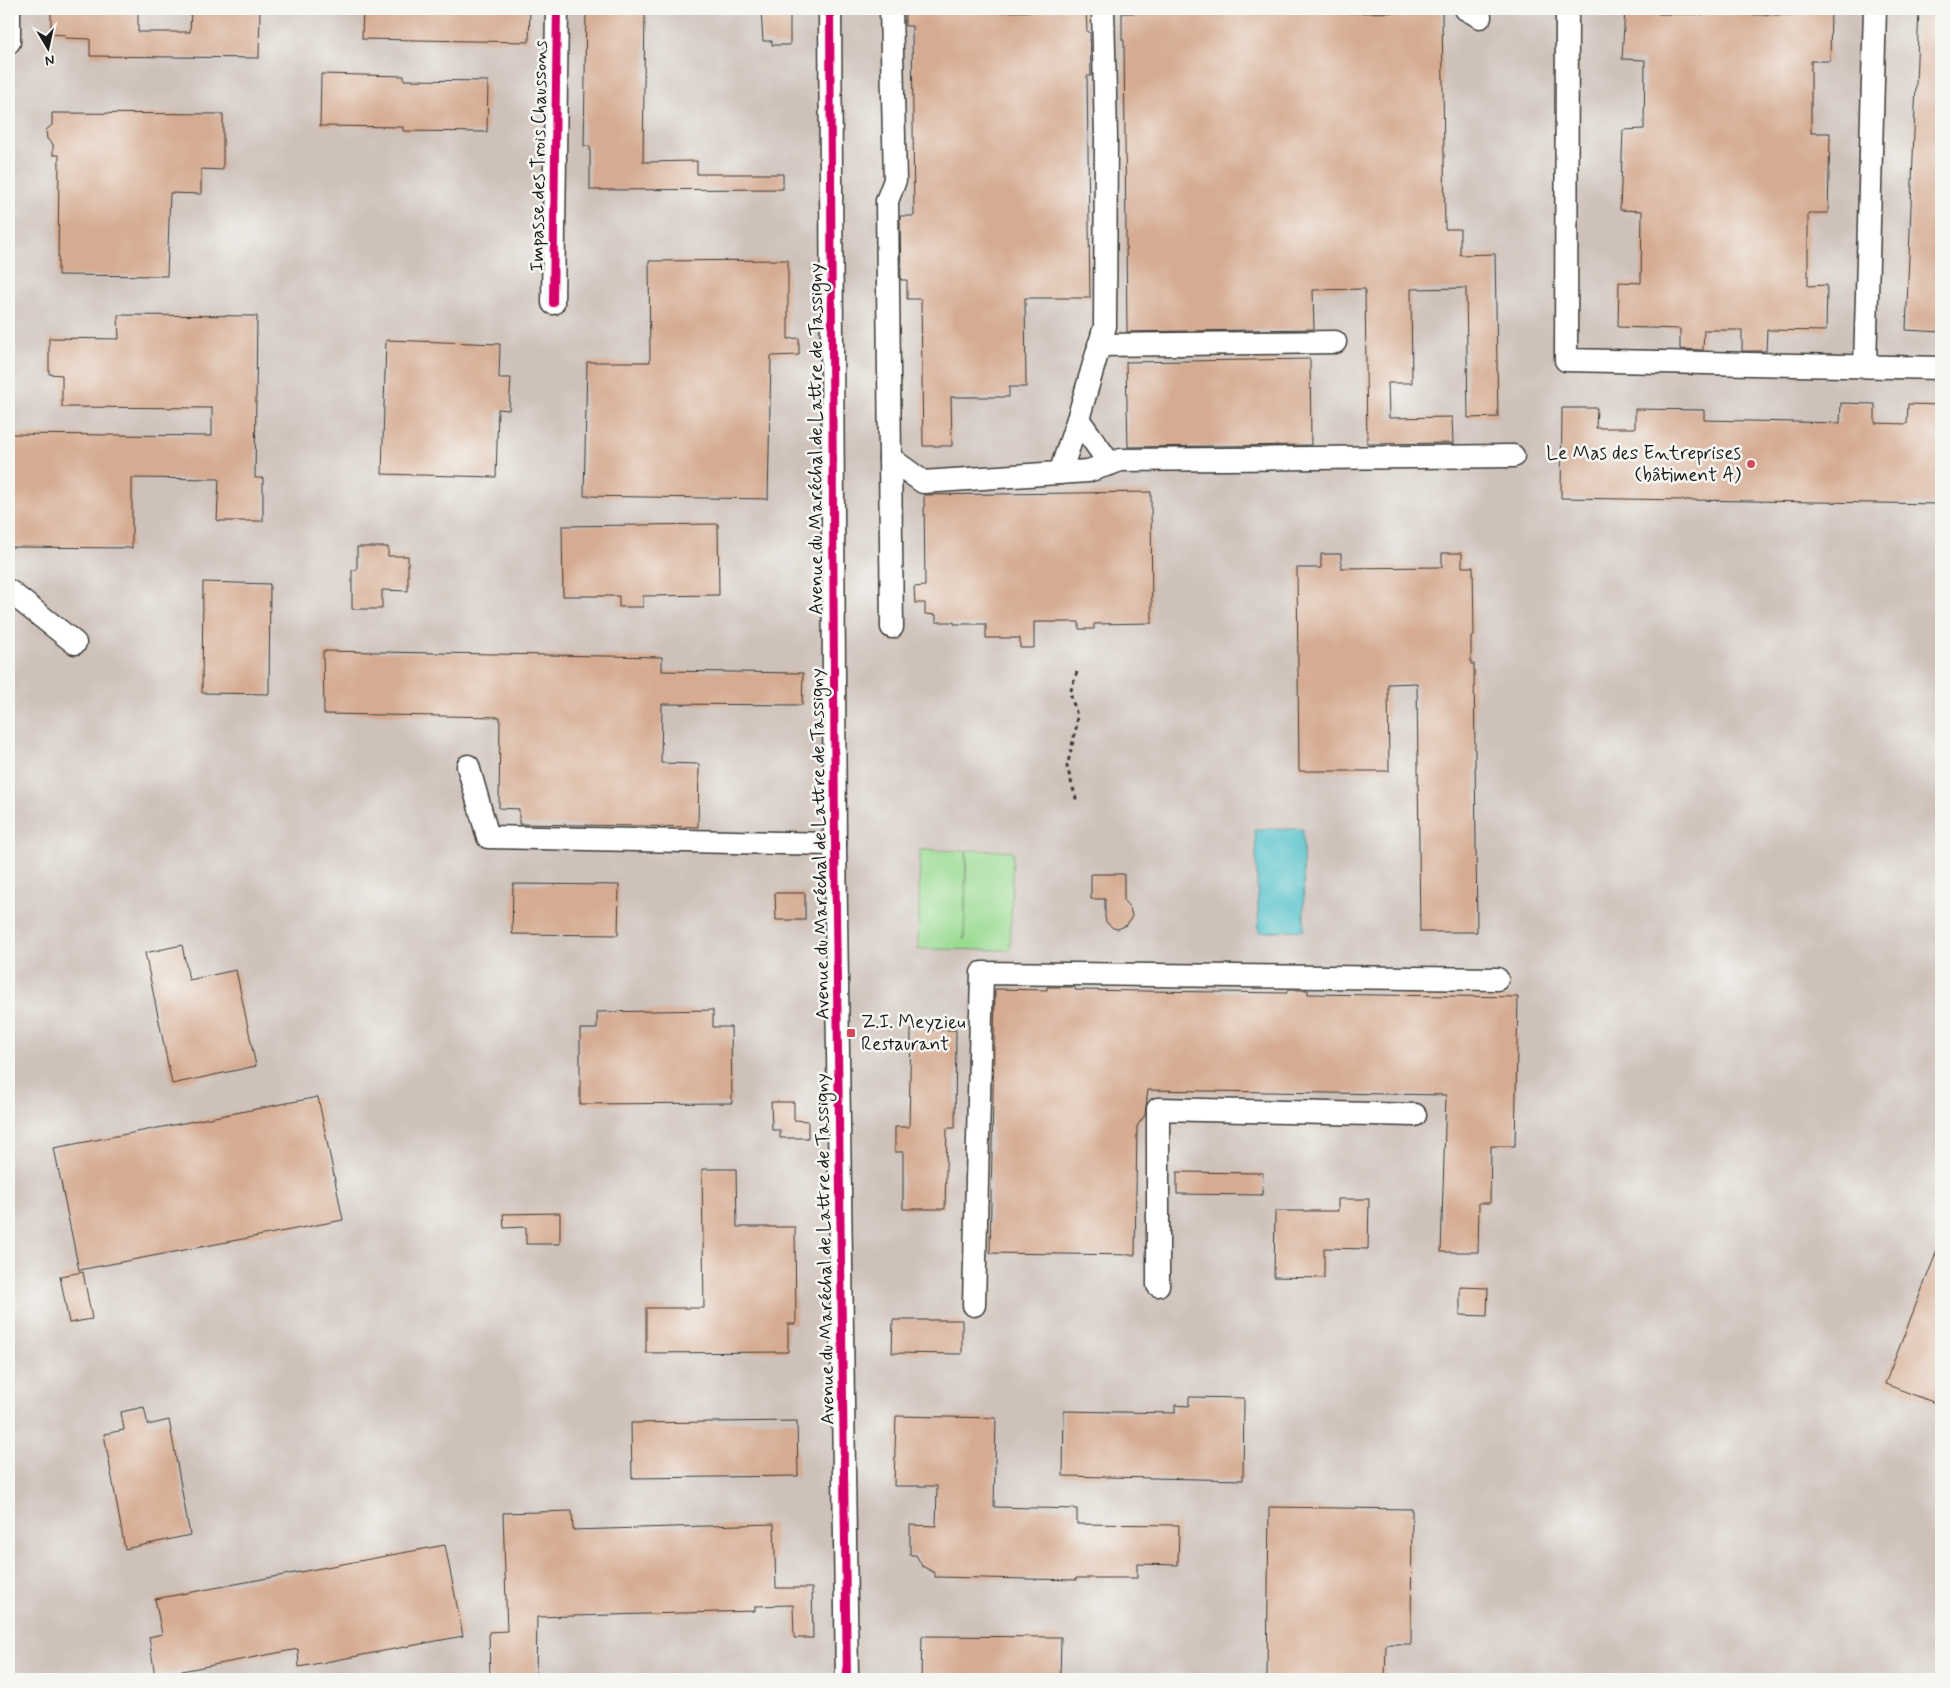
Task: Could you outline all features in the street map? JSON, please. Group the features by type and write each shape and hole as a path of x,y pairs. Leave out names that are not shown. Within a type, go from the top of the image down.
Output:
{"street":[{"path":"9,9 9,42"},
{"name":"Impasse des Trois Chaussons","path":"553,303 558,9"},
{"name":"Avenue du Maréchal de Lattre de Tassigny","path":"830,9 834,844 847,1679"},
{"path":"891,9 894,180 887,201 892,627"},
{"path":"1060,473 1105,326 1106,137 1103,9"},
{"path":"1567,9 1566,360 1941,368"},
{"path":"1865,366 1875,9"},
{"path":"1099,345 1335,342"},
{"path":"1078,419 1110,464"},
{"path":"890,458 923,482 1088,471 1120,460 1513,456"},
{"path":"9,591 75,643"},
{"path":"468,766 488,837 834,844"},
{"path":"974,1305 982,973 1497,979"},
{"path":"1158,1285 1158,1109 1415,1115"}],"path":[{"path":"1077,672 1070,693 1076,712 1077,724 1067,766 1077,802"}],"shaded area":[{"path":"9,9 1941,9 1941,1679 9,1679"}],"green space":[{"path":"920,850 966,851 964,940 967,850 1013,851 1010,950 918,949"}],"water":[{"path":"1255,829 1303,829 1304,930 1259,932"}],"building":[{"path":"51,9 138,9 138,32 190,32 191,9 260,9 259,58 90,56 90,39 65,38 65,35 51,34"},
{"path":"363,9 530,9 529,42 362,39"},
{"path":"586,9 645,9 643,162 697,161 697,174 783,174 783,189 590,190 590,146 584,146"},
{"path":"761,9 790,9 790,45 772,45 772,41 763,41"},
{"path":"905,9 946,9 946,13 1086,9 1087,32 1090,32 1091,76 1087,76 1090,298 1025,298 1026,387 1009,387 1009,397 951,397 952,446 923,446 921,299 907,299 907,280 901,280 900,216 914,216 912,26 905,26"},
{"path":"1625,9 1658,9 1658,14 1793,15 1793,9 1831,9 1830,61 1811,61 1811,133 1830,133 1828,213 1808,213 1808,286 1827,285 1826,331 1767,330 1766,351 1742,351 1742,330 1704,330 1703,350 1680,349 1680,329 1618,327 1619,282 1641,283 1642,211 1620,210 1623,130 1644,129 1645,60 1622,59"},
{"path":"1919,9 1941,9 1941,332 1906,330"},
{"path":"1342,11 1342,13 1442,12 1445,229 1460,229 1460,255 1495,254 1498,417 1468,418 1466,288 1411,289 1412,383 1388,383 1389,418 1452,417 1453,443 1367,444 1365,289 1313,290 1314,329 1127,332 1124,40 1122,40 1122,13"},
{"path":"321,74 404,76 404,80 488,81 487,132 403,131 403,127 320,126"},
{"path":"52,113 223,114 223,170 201,169 201,194 170,193 167,276 58,275 59,155 53,155 53,144 47,139 46,130 52,125"},
{"path":"788,260 788,339 799,338 799,355 771,356 768,499 584,496 587,362 650,362 649,261"},
{"path":"118,315 257,316 255,478 263,478 263,521 217,521 219,479 132,478 132,548 9,547 9,434 212,436 212,408 62,407 62,375 49,374 49,338 119,339"},
{"path":"386,340 500,344 499,378 511,378 509,410 498,409 496,477 382,474"},
{"path":"1310,359 1311,445 1128,447 1126,362"},
{"name":"Le Mas des Entreprises (bâtiment A)","path":"1841,403 1875,404 1875,423 1907,424 1908,404 1941,405 1941,504 1561,498 1562,408 1597,408 1596,428 1635,428 1635,409 1704,410 1704,420 1840,423"},
{"path":"1151,492 1152,623 1094,624 1094,629 1079,629 1079,622 1034,622 1034,648 1020,648 1020,638 986,638 986,624 936,622 936,615 925,614 925,603 915,603 914,587 925,586 924,495"},
{"path":"718,524 719,595 643,596 643,607 619,607 619,596 563,596 562,526"},
{"path":"357,547 388,547 388,556 408,556 408,591 382,590 382,609 352,609 352,570 357,570"},
{"path":"1442,553 1462,553 1462,567 1473,567 1474,636 1471,636 1471,664 1474,664 1477,932 1420,932 1417,683 1388,684 1389,771 1299,771 1297,568 1321,568 1321,554 1341,554 1341,568 1442,567"},
{"path":"203,582 270,584 269,694 202,693"},
{"path":"323,651 662,657 662,671 803,673 802,705 662,704 661,763 699,764 698,827 519,824 519,809 499,808 500,717 324,714"},
{"path":"1091,874 1124,874 1124,901 1130,908 1132,916 1127,925 1118,929 1113,928 1106,922 1105,899 1091,899"},
{"path":"513,884 619,885 618,935 512,934"},
{"path":"775,893 805,893 805,920 776,920"},
{"path":"182,945 189,980 236,970 256,1066 172,1084 145,953"},
{"path":"1047,987 1075,987 1075,990 1287,993 1287,990 1308,990 1308,994 1518,997 1515,1146 1491,1146 1490,1203 1479,1203 1478,1252 1441,1252 1446,1095 1148,1090 1145,1115 1137,1126 1135,1255 990,1253 995,989 1047,990"},
{"path":"713,1010 713,1027 731,1027 732,1103 580,1104 580,1029 597,1029 597,1012"},
{"path":"911,1030 956,1030 955,1128 947,1128 945,1209 903,1209 903,1152 895,1152 895,1127 909,1127"},
{"path":"318,1097 343,1220 79,1270 54,1148"},
{"path":"771,1102 794,1102 794,1120 808,1121 808,1138 780,1138 780,1130 772,1130"},
{"path":"702,1169 736,1169 737,1227 795,1227 796,1324 788,1324 788,1352 646,1353 646,1308 704,1308"},
{"path":"1177,1172 1263,1173 1262,1195 1177,1194"},
{"path":"1338,1199 1369,1199 1368,1249 1324,1248 1324,1278 1274,1277 1275,1211 1338,1211"},
{"path":"560,1213 560,1244 526,1244 526,1227 504,1228 503,1214"},
{"path":"1941,1243 1941,1405 1885,1384"},
{"path":"83,1272 92,1319 69,1323 60,1276"},
{"path":"1460,1287 1488,1288 1487,1316 1460,1315"},
{"path":"893,1320 962,1320 962,1354 892,1353"},
{"path":"1189,1397 1244,1398 1243,1480 1063,1476 1064,1411 1175,1413 1175,1405 1189,1406"},
{"path":"144,1407 148,1425 169,1420 190,1535 125,1549 104,1434 124,1430 121,1412"},
{"path":"896,1416 996,1418 994,1507 1077,1509 1077,1524 1179,1525 1178,1565 1137,1564 1137,1578 1076,1578 1076,1580 935,1577 935,1573 922,1566 916,1555 910,1555 910,1525 936,1526 937,1486 894,1486"},
{"path":"797,1421 798,1476 632,1478 631,1423"},
{"path":"1269,1507 1412,1509 1411,1644 1386,1644 1385,1679 1267,1679"},
{"path":"572,1511 573,1530 774,1524 776,1588 812,1588 813,1638 794,1638 793,1605 755,1606 755,1611 537,1617 536,1679 490,1679 489,1632 507,1631 503,1513"},
{"path":"445,1545 463,1636 299,1667 298,1649 155,1676 149,1637 162,1634 155,1599"},
{"path":"922,1636 1061,1637 1060,1679 921,1679"}],"cycle path":[{"path":"553,303 557,9"},
{"path":"830,9 835,844 847,1679"}],"place":[{"name":"Le Mas des Entreprises (bâtiment A)","path":"1751,464"},
{"name":"Z.I. Meyzieu Restaurant","path":"851,1033"}]}
